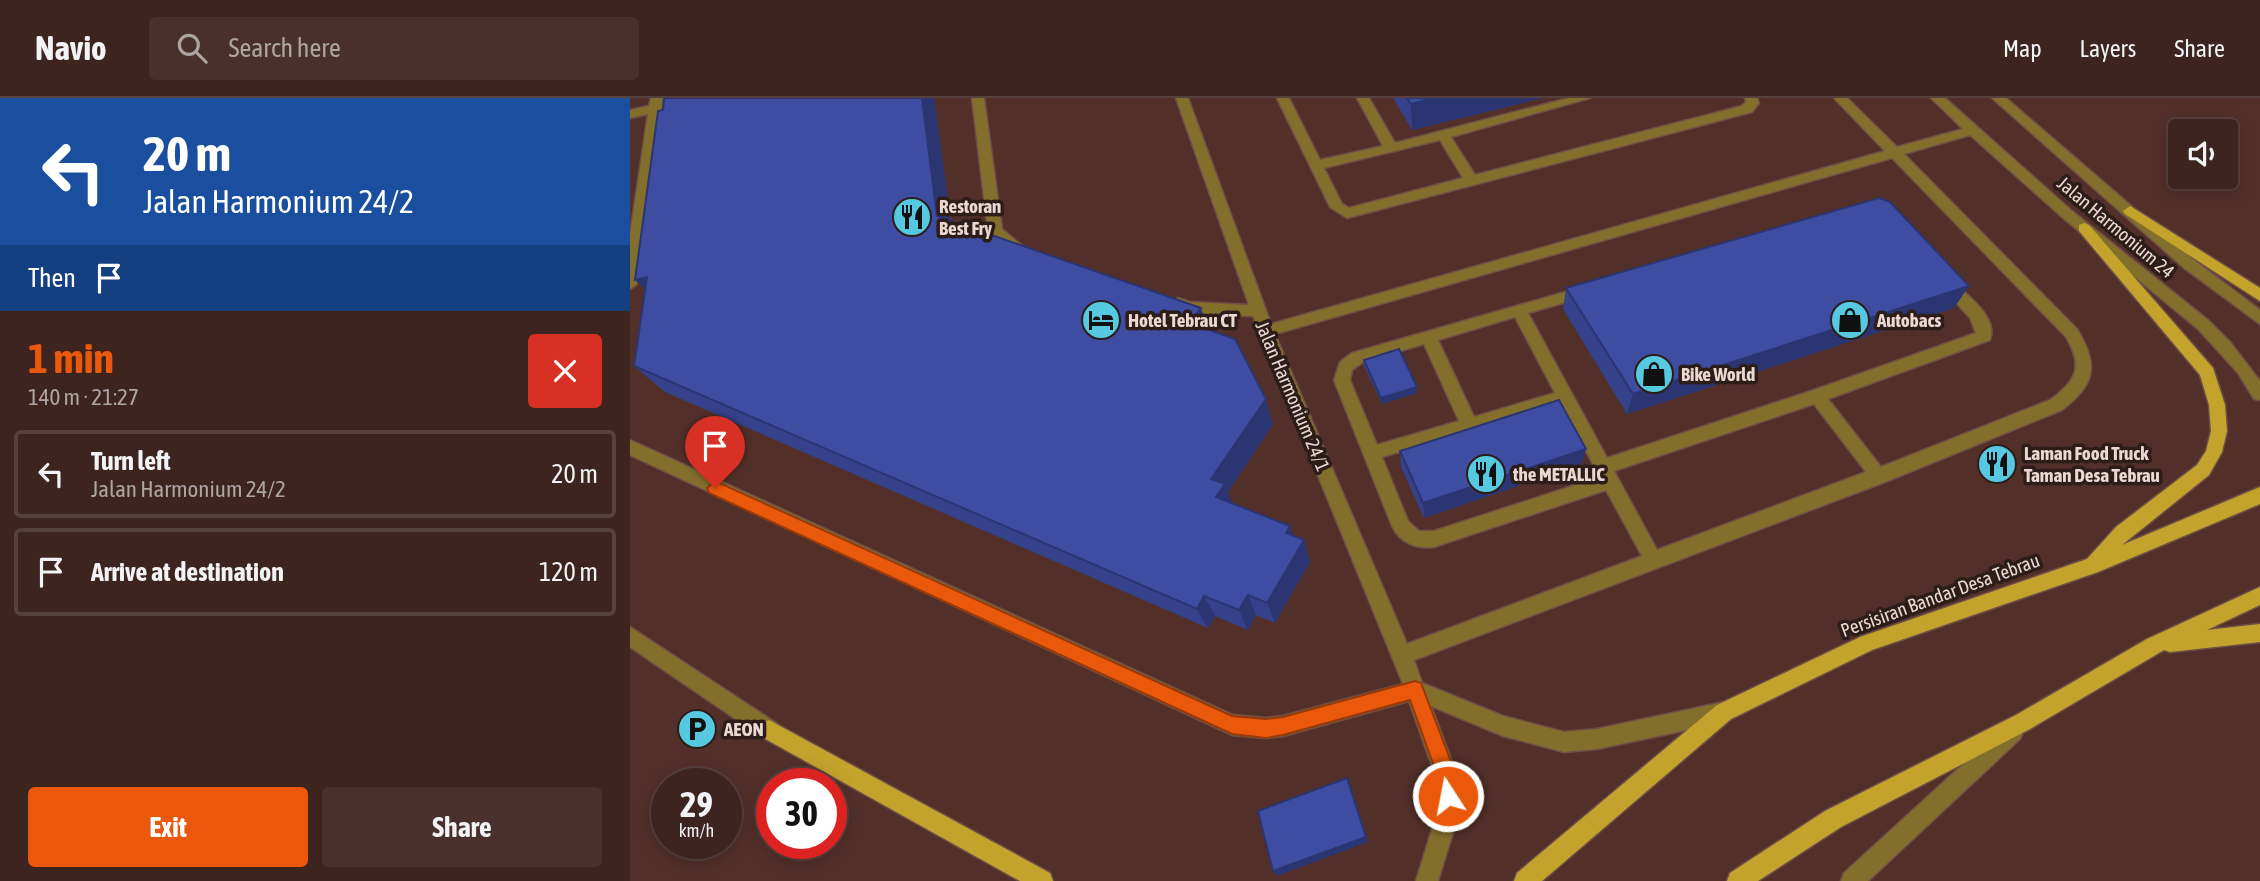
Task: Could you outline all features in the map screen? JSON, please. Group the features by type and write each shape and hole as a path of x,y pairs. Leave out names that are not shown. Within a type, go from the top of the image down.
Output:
{"main road":[{"path":"2130,211 2260,295"},
{"path":"2084,228 2207,372 2217,399 2220,422 2220,438 2205,470 2122,533 2091,565"},
{"name":"Persisiran Bandar Desa Tebrau","path":"1525,881 1724,712 1867,643 2091,565 2250,501 2260,494"},
{"path":"1738,881 1833,819 2023,722 2154,645 2260,596"},
{"path":"2154,645 2260,633"},
{"path":"769,730 1042,881"}],"street":[{"path":"978,98 995,231 1018,253 1031,257"},
{"name":"Jalan Harmonium 24/1","path":"1182,98 1258,311 1402,654 1448,780 1448,813 1427,881"},
{"path":"1283,98 1337,207 1347,213 1747,109 1753,103 1751,98"},
{"path":"1363,98 1391,148"},
{"path":"1316,165 1584,98"},
{"path":"1402,654 1652,558 1879,477 2056,405 2073,394 2083,378 2085,359 2077,339 1840,98"},
{"name":"Jalan Harmonium 24","path":"1937,98 2084,228 2224,344 2244,367 2260,394"},
{"name":"Jalan Harmonium 24","path":"1998,98 2189,264 2260,318"},
{"path":"630,114 656,104 630,284"},
{"path":"1266,331 1973,130"},
{"path":"1443,134 1472,182"},
{"path":"1597,288 1428,336 1348,362 1342,370 1342,380 1401,526 1409,536 1421,541 1434,540 1816,396 1984,337 1980,320 1934,270"},
{"path":"1163,299 1190,308 1258,311"},
{"path":"1519,310 1652,558"},
{"path":"1428,336 1469,425"},
{"path":"1816,396 1879,477"},
{"path":"1372,453 1565,397"},
{"path":"630,447 1232,725 1266,728 1283,726 1415,690 1503,726 1564,742 1597,739 1724,712"},
{"path":"630,636 769,730"},
{"path":"1852,881 2023,722"}],"building":[{"path":"664,98 922,98 937,216 1201,308 1189,323 1235,339 1266,399 1211,479 1225,484 1216,497 1290,526 1286,533 1304,540 1267,603 1248,595 1239,610 1204,596 1197,609 634,366 647,277 635,280 658,111 663,110"},
{"path":"1407,98 1434,98 1411,104"},
{"path":"1879,198 1890,202 1969,286 1633,394 1566,288"},
{"path":"1399,349 1417,387 1381,398 1364,360"},
{"path":"1559,400 1586,449 1423,503 1400,451"},
{"path":"1347,778 1366,837 1273,871 1258,811"}],"place":[{"name":"Restoran Best Fry","path":"912,217"},
{"name":"Hotel Tebrau CT","path":"1101,320"},
{"name":"Autobacs","path":"1850,320"},
{"name":"Bike World","path":"1654,374"},
{"name":"Laman Food Truck Taman Desa Tebrau","path":"1997,464"},
{"name":"the METALLIC","path":"1486,474"},
{"name":"AEON","path":"697,729"}],"route":[{"path":"715,488 1216,720 1232,725 1249,728 1283,726 1415,690 1448,780 1448,796"}]}
